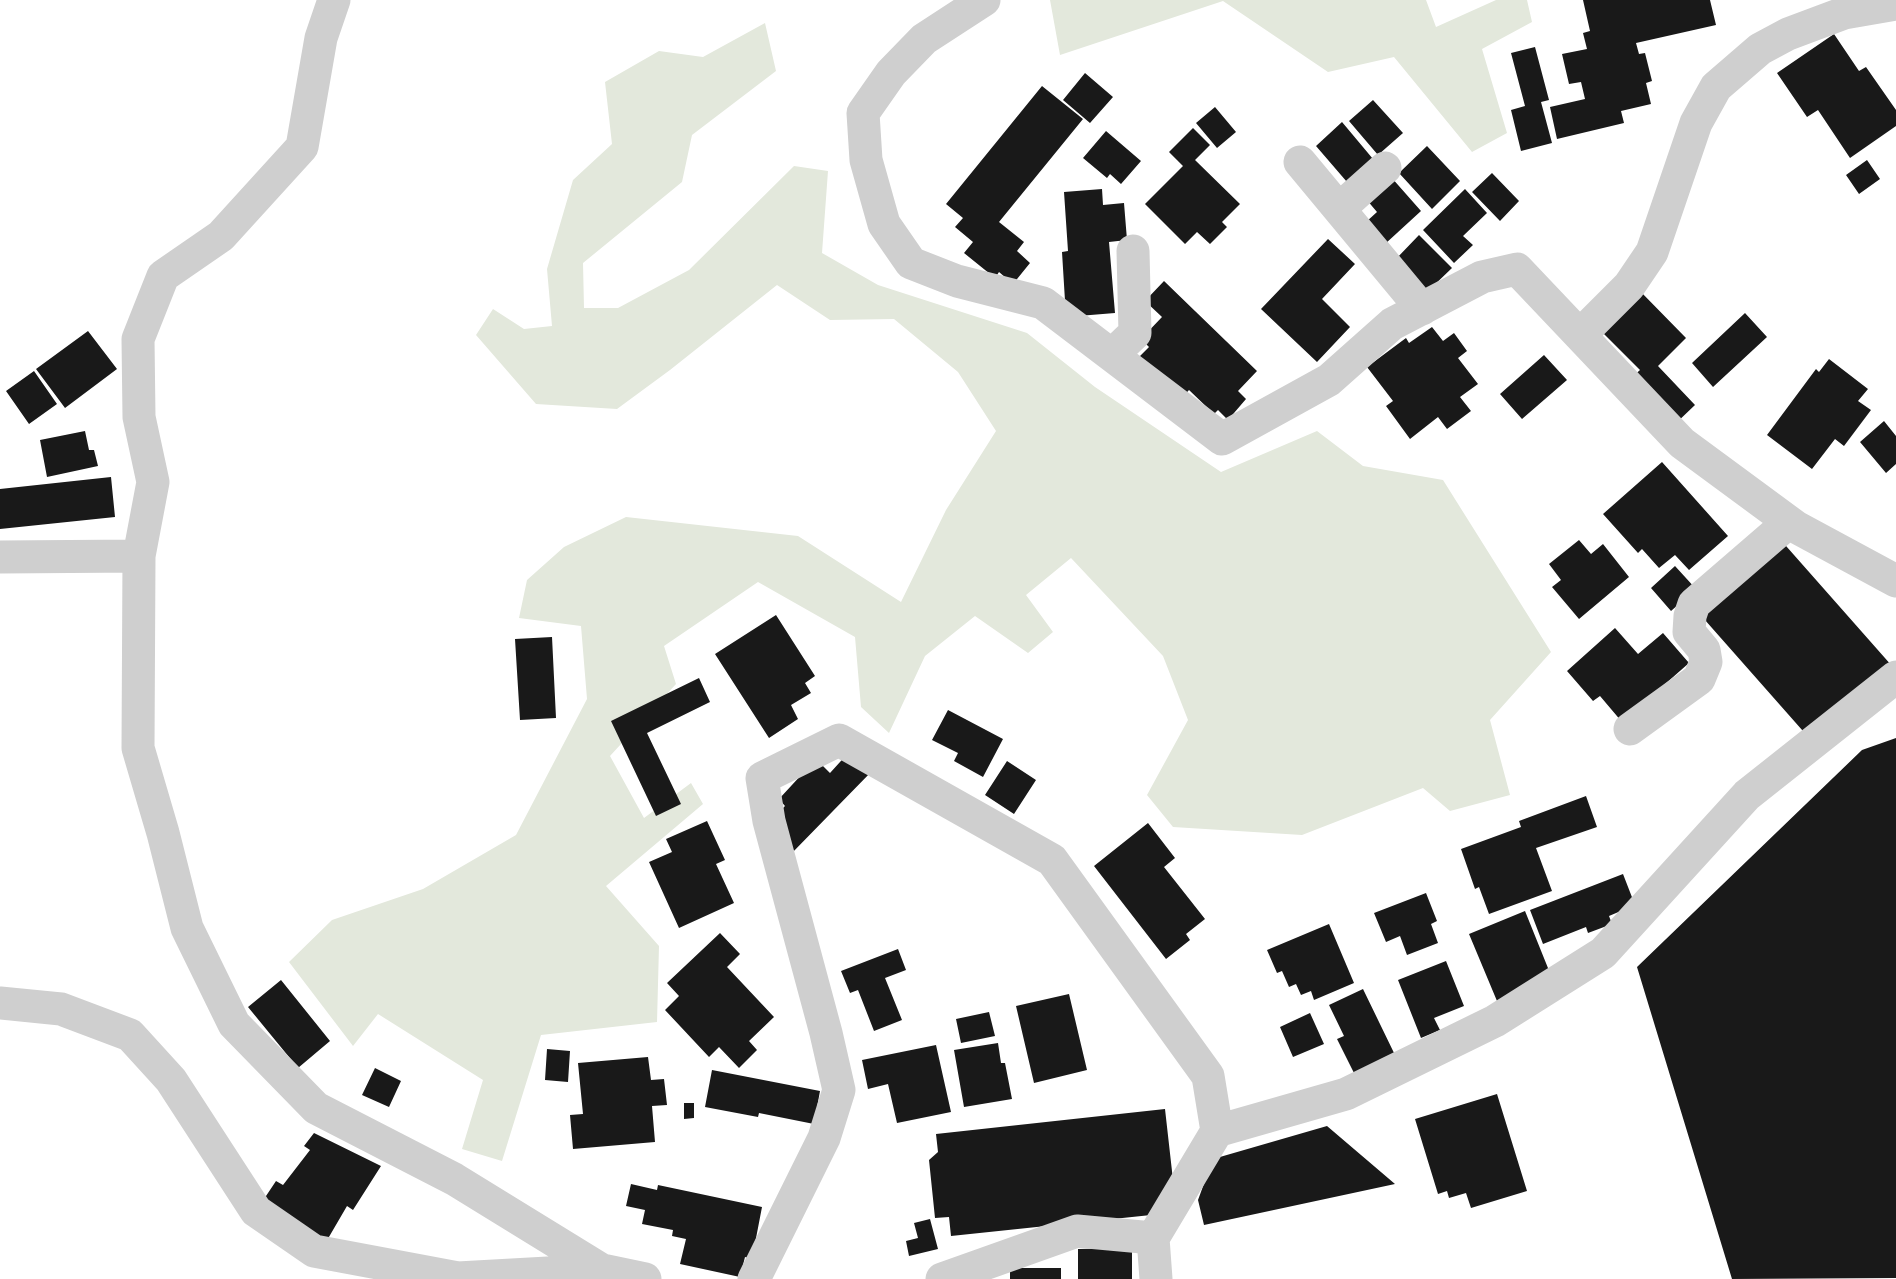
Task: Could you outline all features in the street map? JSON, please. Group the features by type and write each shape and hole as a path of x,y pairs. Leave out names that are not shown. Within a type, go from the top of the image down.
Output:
{"street":[{"path":"334,0 321,38 302,147 221,236 163,276 138,339 140,417 153,482 139,556 138,748 187,928 234,1024 316,1108 454,1179 602,1270"},
{"path":"984,0 924,39 891,73 863,114 866,160 884,224 911,263 957,281 1043,303 1222,439 1329,380 1392,324 1482,277 1517,269 1682,443 1789,522 1896,581"},
{"path":"1580,335 1629,285 1652,252 1696,123 1716,87 1760,49 1788,34 1844,14 1896,4"},
{"path":"1300,162 1422,309"},
{"path":"1340,209 1385,168"},
{"path":"1112,355 1135,333 1132,251"},
{"path":"1630,729 1699,679 1706,662 1704,650 1689,632 1690,616 1694,604 1789,522"},
{"path":"0,557 139,556"},
{"path":"1217,1131 1346,1094 1495,1021 1604,953 1747,795 1896,677"},
{"path":"754,1279 824,1138 839,1090 769,821 762,778 839,740 1052,861 1208,1076 1217,1131 1153,1238 1156,1279"},
{"path":"0,1003 61,1009 130,1035 171,1080 256,1211 314,1251 458,1278 602,1270 645,1279"},
{"path":"942,1279 1077,1231 1153,1238"}],"shaded area":[{"path":"1050,0 1426,0 1436,27 1496,0 1527,0 1532,22 1482,49 1507,133 1472,152 1394,57 1328,72 1223,1 1060,55"},
{"path":"765,23 776,71 692,135 682,182 583,263 584,308 618,308 689,270 794,166 828,171 822,253 878,285 1027,333 1095,387 1221,472 1317,431 1363,466 1443,480 1551,652 1490,720 1510,795 1450,811 1423,788 1302,835 1173,827 1147,795 1188,720 1163,656 1071,558 1026,595 1053,632 1028,653 975,616 925,656 889,733 861,707 855,637 758,582 664,646 676,684 610,756 644,818 691,783 703,804 606,886 659,946 657,1022 541,1035 502,1161 462,1149 483,1080 378,1014 353,1046 289,962 332,920 423,889 516,835 587,699 581,626 519,618 527,580 564,547 626,517 798,536 901,602 946,510 996,431 958,372 894,319 830,320 777,285 617,409 536,404 476,335 493,309 524,329 552,326 547,269 573,180 612,144 605,82 659,51 703,57"}],"building":[{"path":"1583,0 1710,0 1716,25 1636,43 1639,54 1645,53 1652,81 1646,83 1651,104 1621,111 1624,123 1557,139 1550,107 1585,99 1581,82 1569,84 1562,54 1587,49 1583,33 1590,31"},
{"path":"1834,34 1859,71 1866,67 1896,110 1896,126 1850,158 1818,110 1807,117 1777,73"},
{"path":"1535,47 1549,100 1541,102 1552,143 1521,151 1511,110 1525,106 1511,53"},
{"path":"1085,73 1113,97 1090,123 1063,100"},
{"path":"1042,86 1083,119 999,222 1024,242 1017,251 1030,263 1013,284 999,272 995,278 964,253 973,242 955,227 963,218 946,204"},
{"path":"1373,100 1403,133 1378,155 1349,121"},
{"path":"1215,107 1236,132 1217,148 1196,123"},
{"path":"1342,122 1373,159 1347,182 1316,146"},
{"path":"1193,128 1210,145 1195,160 1240,204 1222,222 1227,227 1210,244 1197,232 1185,244 1145,204 1183,166 1169,152"},
{"path":"1106,131 1141,161 1121,184 1110,174 1107,178 1083,158"},
{"path":"1427,146 1460,181 1432,209 1399,173"},
{"path":"1867,160 1880,179 1859,194 1846,175"},
{"path":"1492,173 1519,201 1500,221 1472,192"},
{"path":"1391,177 1421,211 1385,244 1366,222 1377,212 1366,199"},
{"path":"1102,189 1103,205 1124,203 1127,240 1109,242 1115,313 1066,317 1062,252 1068,251 1064,192"},
{"path":"1465,189 1487,213 1463,236 1473,245 1454,263 1423,230"},
{"path":"1419,235 1452,268 1427,292 1395,260"},
{"path":"1328,239 1355,264 1322,299 1350,327 1317,362 1261,309"},
{"path":"1164,281 1257,371 1238,391 1246,399 1228,420 1218,410 1214,414 1189,390 1178,402 1138,358 1149,347 1141,339 1162,317 1145,301"},
{"path":"1639,290 1686,338 1658,366 1695,405 1673,426 1629,380 1640,370 1599,329"},
{"path":"1745,313 1767,337 1713,387 1692,363"},
{"path":"1432,327 1443,341 1454,333 1467,351 1458,358 1478,384 1460,397 1471,411 1447,429 1438,417 1410,439 1386,406 1393,401 1367,367 1406,338 1409,343"},
{"path":"88,331 117,369 65,408 36,369"},
{"path":"1544,355 1567,380 1522,419 1500,394"},
{"path":"1829,359 1868,389 1858,401 1871,410 1844,446 1835,439 1812,469 1767,435 1816,369 1819,372"},
{"path":"34,371 57,404 29,424 6,391"},
{"path":"1884,421 1896,436 1896,464 1886,473 1860,442"},
{"path":"85,431 89,450 94,450 98,466 47,477 40,440"},
{"path":"1662,462 1728,536 1689,570 1675,555 1659,568 1642,549 1638,553 1603,514"},
{"path":"111,477 115,517 0,529 0,489"},
{"path":"1779,538 1892,666 1810,739 1697,611"},
{"path":"1579,540 1591,554 1603,544 1629,577 1579,619 1552,587 1561,580 1549,564"},
{"path":"1675,566 1696,589 1671,611 1651,588"},
{"path":"776,615 815,676 805,683 811,693 791,705 798,719 769,738 715,654"},
{"path":"1615,628 1638,654 1663,633 1689,663 1622,722 1600,696 1593,701 1567,671"},
{"path":"552,637 556,718 520,720 515,639"},
{"path":"699,678 710,702 647,733 681,804 656,816 611,721"},
{"path":"948,710 1003,739 983,777 954,761 958,753 932,740"},
{"path":"1896,738 1896,1278 1732,1279 1637,967 1862,750"},
{"path":"850,751 873,770 791,854 780,811 785,806 779,799 816,759 830,773"},
{"path":"1007,761 1036,780 1014,814 985,795"},
{"path":"1586,796 1597,827 1536,848 1552,891 1489,914 1479,887 1475,889 1461,849 1521,827 1519,821"},
{"path":"707,821 725,860 716,864 734,903 679,928 649,862 672,852 666,839"},
{"path":"1148,823 1175,858 1164,867 1205,919 1186,934 1190,940 1166,959 1094,866"},
{"path":"1623,874 1635,905 1609,916 1612,924 1588,933 1586,927 1543,944 1530,910"},
{"path":"1426,893 1437,921 1431,924 1438,943 1407,955 1400,936 1386,942 1374,913"},
{"path":"1525,911 1552,978 1497,1001 1469,934"},
{"path":"1329,924 1354,983 1314,1000 1311,991 1301,995 1296,984 1289,987 1282,971 1277,973 1267,950"},
{"path":"720,933 740,954 727,967 774,1017 749,1041 757,1050 739,1068 719,1047 709,1057 665,1010 679,996 667,983"},
{"path":"898,949 906,970 885,978 902,1020 874,1031 858,990 850,993 841,971"},
{"path":"1446,961 1464,1006 1434,1018 1440,1030 1421,1038 1398,980"},
{"path":"281,980 330,1041 298,1068 248,1007"},
{"path":"1363,989 1395,1055 1355,1075 1337,1039 1344,1036 1329,1005"},
{"path":"1069,994 1087,1070 1034,1083 1016,1006"},
{"path":"989,1012 995,1036 961,1043 956,1019"},
{"path":"1310,1013 1324,1044 1293,1057 1280,1027"},
{"path":"998,1043 1001,1063 1005,1063 1012,1099 964,1107 954,1050"},
{"path":"936,1045 951,1112 897,1123 888,1084 868,1089 862,1060"},
{"path":"547,1049 570,1051 568,1082 545,1080"},
{"path":"648,1057 651,1080 664,1079 667,1105 652,1106 655,1142 573,1149 570,1115 583,1114 578,1063"},
{"path":"375,1068 401,1081 389,1107 362,1095"},
{"path":"712,1070 820,1091 814,1124 759,1113 758,1117 705,1107"},
{"path":"1497,1094 1527,1191 1471,1208 1466,1193 1449,1198 1447,1191 1438,1194 1415,1119"},
{"path":"684,1103 694,1103 694,1118 684,1119"},
{"path":"1165,1109 1173,1180 1151,1215 951,1236 949,1217 935,1218 929,1160 938,1152 936,1134"},
{"path":"1327,1126 1395,1184 1204,1225 1198,1200 1213,1159"},
{"path":"314,1133 381,1166 353,1210 347,1206 326,1242 260,1205 276,1181 283,1185 310,1150 304,1146"},
{"path":"631,1184 657,1190 658,1185 762,1207 752,1259 745,1257 740,1277 680,1264 686,1239 672,1236 673,1230 642,1224 645,1210 626,1206"},
{"path":"930,1219 938,1249 909,1256 906,1241 918,1238 914,1223"},
{"path":"1132,1248 1132,1279 1078,1279 1078,1249"},
{"path":"1010,1268 1061,1268 1061,1279 1010,1279"}]}
